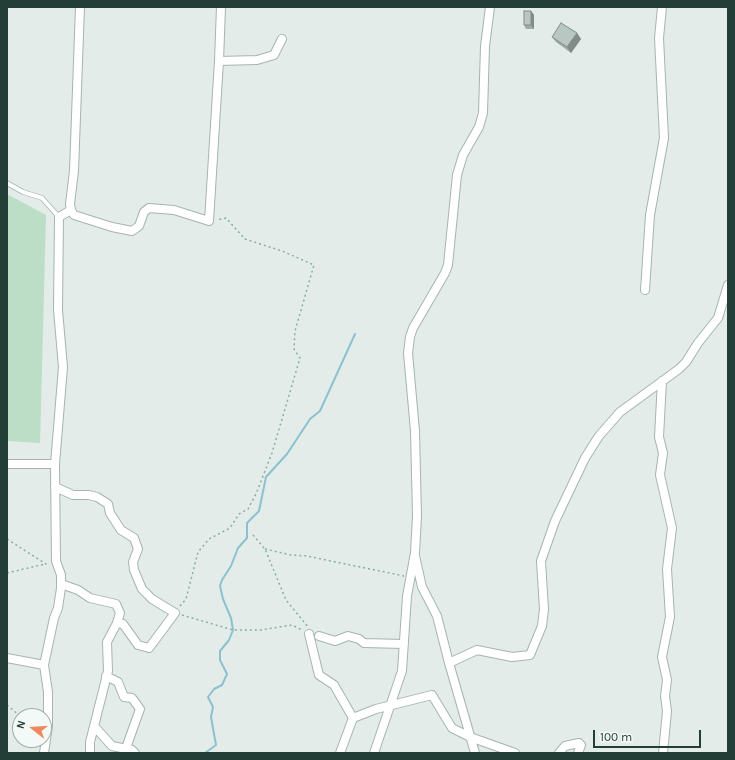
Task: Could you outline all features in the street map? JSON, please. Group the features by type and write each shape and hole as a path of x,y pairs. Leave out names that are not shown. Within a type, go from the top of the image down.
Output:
{"street":[{"path":"80,7 75,158 70,204 71,210 74,215 132,231 139,226 144,212 149,208 174,210 209,221 222,7"},
{"path":"374,753 402,671 410,577 415,553 417,516 415,431 408,353 410,337 413,328 448,265 456,175 463,154 479,127 483,113 484,46 490,7"},
{"path":"645,290 650,215 664,138 659,38 662,7"},
{"path":"219,61 257,60 274,55 282,39"},
{"path":"44,753 48,726 48,692 44,665 54,618 58,608 61,584 60,572 56,561 54,464 63,367 58,310 59,217 71,210"},
{"path":"449,663 477,650 512,657 530,655 542,626 544,609 541,561 555,520 585,458 599,436 620,412 686,362 698,343 716,322 723,305 728,285"},
{"path":"662,381 659,437 663,453 660,475 672,528 667,569 670,617 662,658 667,680 665,696 667,711 663,753"},
{"path":"7,464 54,464"},
{"path":"55,487 73,495 89,495 97,497 108,504 110,513 121,530 134,538 138,549 133,562 134,570 142,589 152,599 174,613 149,648 138,645 123,624 117,623"},
{"path":"415,553 422,587 437,616 475,753"},
{"path":"61,584 78,590 90,598 116,604 120,613 117,623 107,642 108,671 90,742 90,753"},
{"path":"309,634 319,675 334,685 353,718"},
{"path":"319,636 335,641 348,636 364,643 404,644"},
{"path":"7,658 44,665"},
{"path":"106,676 118,682 124,697 132,698 140,709 126,748"},
{"path":"353,718 432,695 452,728 470,737 515,753"},
{"path":"340,753 353,718"},
{"path":"95,727 112,746 126,748 135,753"},
{"path":"559,753 565,746 579,743 581,746 578,753"}],"lane":[{"path":"7,183 23,192 42,198 59,217"}],"path":[{"path":"209,221 226,218 245,239 282,251 314,265 295,331 294,349 300,358 272,453 256,494 248,509 239,514 230,528 209,539 198,552 186,599 174,613 233,630 260,630 292,625 309,634"},
{"path":"253,535 264,549 286,600 308,624 309,634"},
{"path":"7,539 60,572"},
{"path":"264,549 291,555 307,556 410,577"},
{"path":"7,573 45,564"}],"green space":[{"path":"7,194 46,215 40,443 7,441"}],"building":[{"path":"524,11 531,11 531,25 524,25"},
{"path":"561,23 577,33 567,47 552,37"}],"waterway":[{"path":"205,753 216,745 211,717 213,707 208,697 214,689 222,685 227,674 220,660 220,651 229,640 233,630 231,618 223,599 220,586 222,580 231,566 238,548 247,538 247,523 259,511 266,477 287,454 310,419 320,411 355,334"}]}
